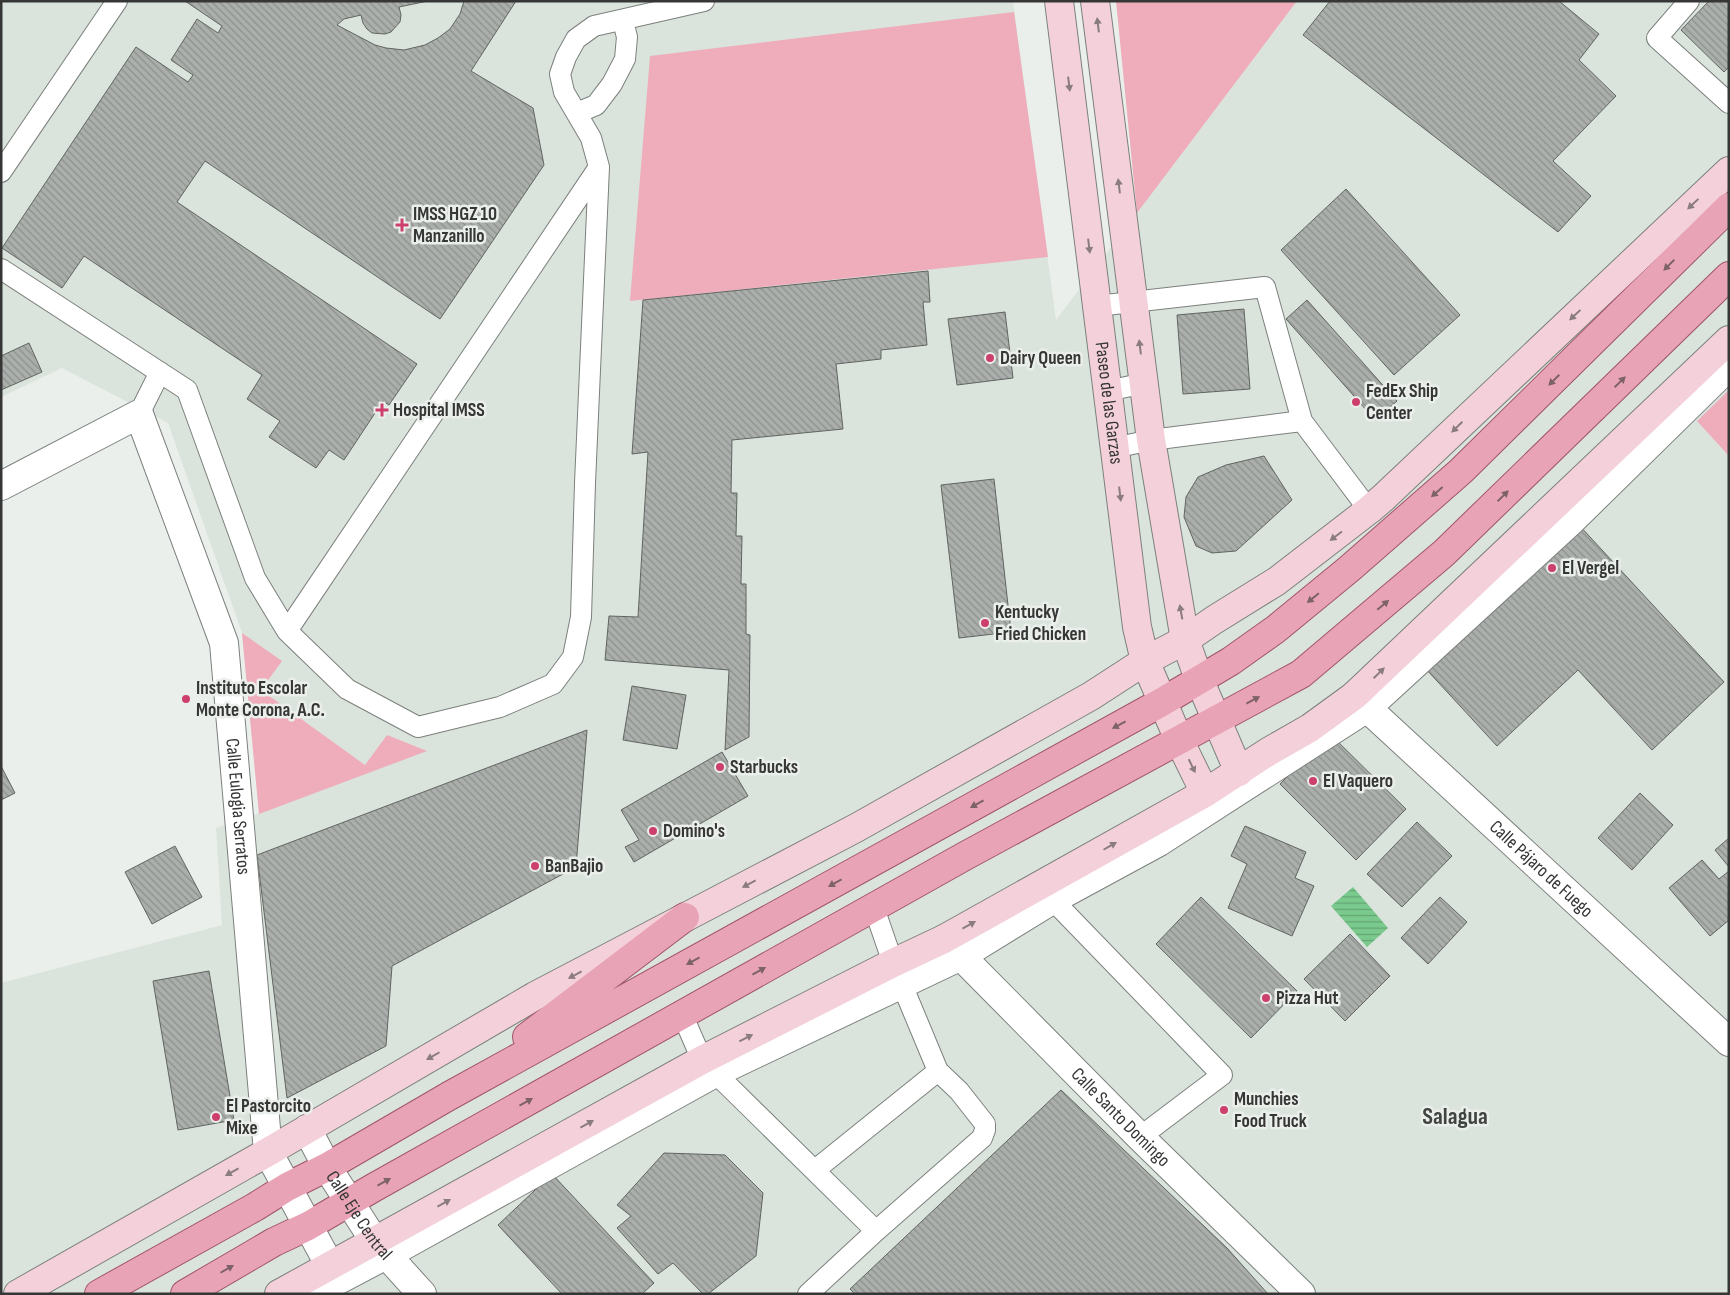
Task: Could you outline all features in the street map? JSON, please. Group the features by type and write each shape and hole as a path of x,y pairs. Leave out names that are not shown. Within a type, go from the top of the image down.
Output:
{"main road":[{"name":"Paseo de las Garzas","path":"1059,1 1137,626 1145,661 1179,740 1205,793"},
{"name":"Paseo de las Garzas","path":"1095,1 1151,440 1185,640 1199,680 1239,772"},
{"path":"18,1294 268,1152 535,996 856,828 1091,696 1145,661 1185,640 1277,581 1369,510 1729,171"},
{"path":"90,1294 108,1289 255,1207 287,1187 327,1168 449,1096 1162,702 1231,661 1276,629 1349,569 1462,471 1729,206"},
{"path":"185,1294 274,1242 308,1226 372,1188 965,856 1301,674 1444,553 1729,276"},
{"path":"279,1294 330,1266 381,1248 709,1067 953,948 1046,893 1147,824 1205,793 1268,752 1310,728 1361,702 1729,340"},
{"path":"449,1096 685,917"}],"street":[{"path":"1046,893 1159,842 1361,702 1570,522 1729,366"},
{"path":"1,486 139,414"},
{"name":"Calle Eulogia Serratos","path":"139,414 224,643 268,1152"},
{"name":"Calle Pájaro de Fuego","path":"1361,702 1729,1042"},
{"name":"Calle Santo Domingo","path":"953,948 1140,1138 1301,1294"},
{"name":"Calle Eje Central","path":"307,1129 327,1168 349,1203 381,1248 422,1294"},
{"path":"268,1152 330,1266"},
{"path":"312,1294 381,1248"}],"lane":[{"path":"1,172 116,1"},
{"path":"1,269 187,390 255,578 287,631 347,689 418,727 500,707 553,684 573,657 581,617 598,167 591,138 564,92 560,74 566,57 576,39 594,26 704,1"},
{"path":"1689,1 1657,38 1728,102"},
{"path":"577,113 596,106 612,84 625,59 627,37 623,20"},
{"path":"287,631 598,167"},
{"path":"1097,306 1265,287 1302,421 1369,510"},
{"path":"139,414 160,372"},
{"path":"1107,391 1145,383"},
{"path":"1114,448 1151,440 1302,421"},
{"path":"1046,893 1222,1075 1140,1138"},
{"path":"808,1294 876,1231 982,1138 985,1130 985,1124 959,1091 938,1071 898,974 874,908"},
{"path":"682,1014 709,1067 876,1231"},
{"path":"815,1170 938,1071"}],"shaded area":[{"path":"1,1 1013,1 1056,320 1297,1 1729,1 1729,1294 1,1294 1,983 222,925 216,828 259,813 242,633 168,423 62,368 1,397"},
{"path":"1116,1 1297,1 1137,213"},
{"path":"1014,12 1048,257 630,301 650,56"},
{"path":"1729,390 1729,456 1697,421"},
{"path":"242,633 282,661 261,690 365,765 387,735 427,751 259,814"},
{"path":"1353,887 1388,928 1367,947 1331,906"}],"building":[{"name":"IMSS HGZ 10 Manzanillo","path":"185,1 428,1 399,7 400,22 391,32 385,34 372,33 363,23 361,15 344,19 337,25 375,45 404,50 425,45 450,29 460,14 464,1 516,1 471,71 533,108 544,165 440,319 205,161 177,202 417,364 389,405 383,401 344,460 329,450 316,468 269,437 280,421 247,399 262,375 84,256 62,288 2,248 136,47 188,82 193,75 171,60 197,19 218,33 222,26"},
{"path":"1330,1 1559,1 1599,34 1579,60 1616,96 1553,161 1591,196 1558,232 1303,35"},
{"path":"1709,1 1729,1 1729,67 1724,72 1681,30"},
{"path":"1346,189 1460,315 1394,375 1281,250"},
{"path":"928,271 930,302 923,302 927,345 881,350 881,359 836,364 843,429 732,440 731,493 737,493 736,536 742,536 741,584 746,584 746,634 750,635 749,737 725,750 729,670 605,660 609,616 638,617 648,452 632,454 643,300"},
{"path":"1307,300 1397,401 1375,420 1286,319"},
{"path":"1244,309 1250,389 1183,394 1177,315"},
{"path":"1005,312 1013,378 957,385 948,319"},
{"path":"29,343 42,372 1,390 1,356"},
{"path":"1264,456 1292,500 1236,551 1212,553 1196,546 1184,517 1186,497 1198,477 1226,465"},
{"path":"994,479 1011,632 959,638 941,485"},
{"path":"1578,524 1724,682 1652,750 1578,670 1497,746 1425,668"},
{"path":"632,686 686,695 677,749 623,740"},
{"path":"587,730 576,867 392,966 386,1046 287,1098 257,855"},
{"path":"1330,734 1406,809 1356,860 1280,784"},
{"path":"722,752 748,796 634,862 625,847 639,840 621,810"},
{"path":"1,766 15,793 1,800"},
{"path":"1640,793 1673,825 1632,870 1598,838"},
{"path":"1417,822 1452,856 1402,907 1367,874"},
{"path":"1245,826 1306,852 1295,878 1314,886 1292,936 1228,908 1247,864 1231,856"},
{"path":"1729,838 1729,867 1715,850"},
{"path":"175,846 202,897 152,924 125,872"},
{"path":"1702,860 1719,879 1729,871 1729,920 1710,936 1669,888"},
{"path":"1201,897 1297,991 1251,1038 1156,944"},
{"path":"1440,897 1467,922 1428,964 1401,938"},
{"path":"1350,934 1390,976 1345,1021 1304,979"},
{"path":"209,971 234,1120 178,1130 153,981"},
{"path":"1061,1090 1227,1248 1268,1294 855,1294 850,1289"},
{"path":"664,1153 725,1155 763,1193 756,1256 708,1294 703,1294 673,1263 658,1274 617,1228 631,1216 617,1205"},
{"path":"552,1174 654,1283 642,1294 562,1294 498,1225"}],"place":[{"name":"IMSS HGZ 10 Manzanillo","path":"402,225"},
{"name":"Dairy Queen","path":"990,358"},
{"name":"FedEx Ship Center","path":"1356,402"},
{"name":"Hospital IMSS","path":"382,410"},
{"name":"El Vergel","path":"1552,568"},
{"name":"Kentucky Fried Chicken","path":"985,623"},
{"name":"Instituto Escolar Monte Corona, A.C.","path":"186,699"},
{"name":"Starbucks","path":"720,767"},
{"name":"El Vaquero","path":"1313,781"},
{"name":"Domino's","path":"653,831"},
{"name":"BanBajio","path":"535,866"},
{"name":"Pizza Hut","path":"1266,998"},
{"name":"Munchies Food Truck","path":"1224,1110"},
{"name":"El Pastorcito Mixe","path":"216,1117"}],"district":[{"name":"Salagua","path":"1455,1116"}]}
